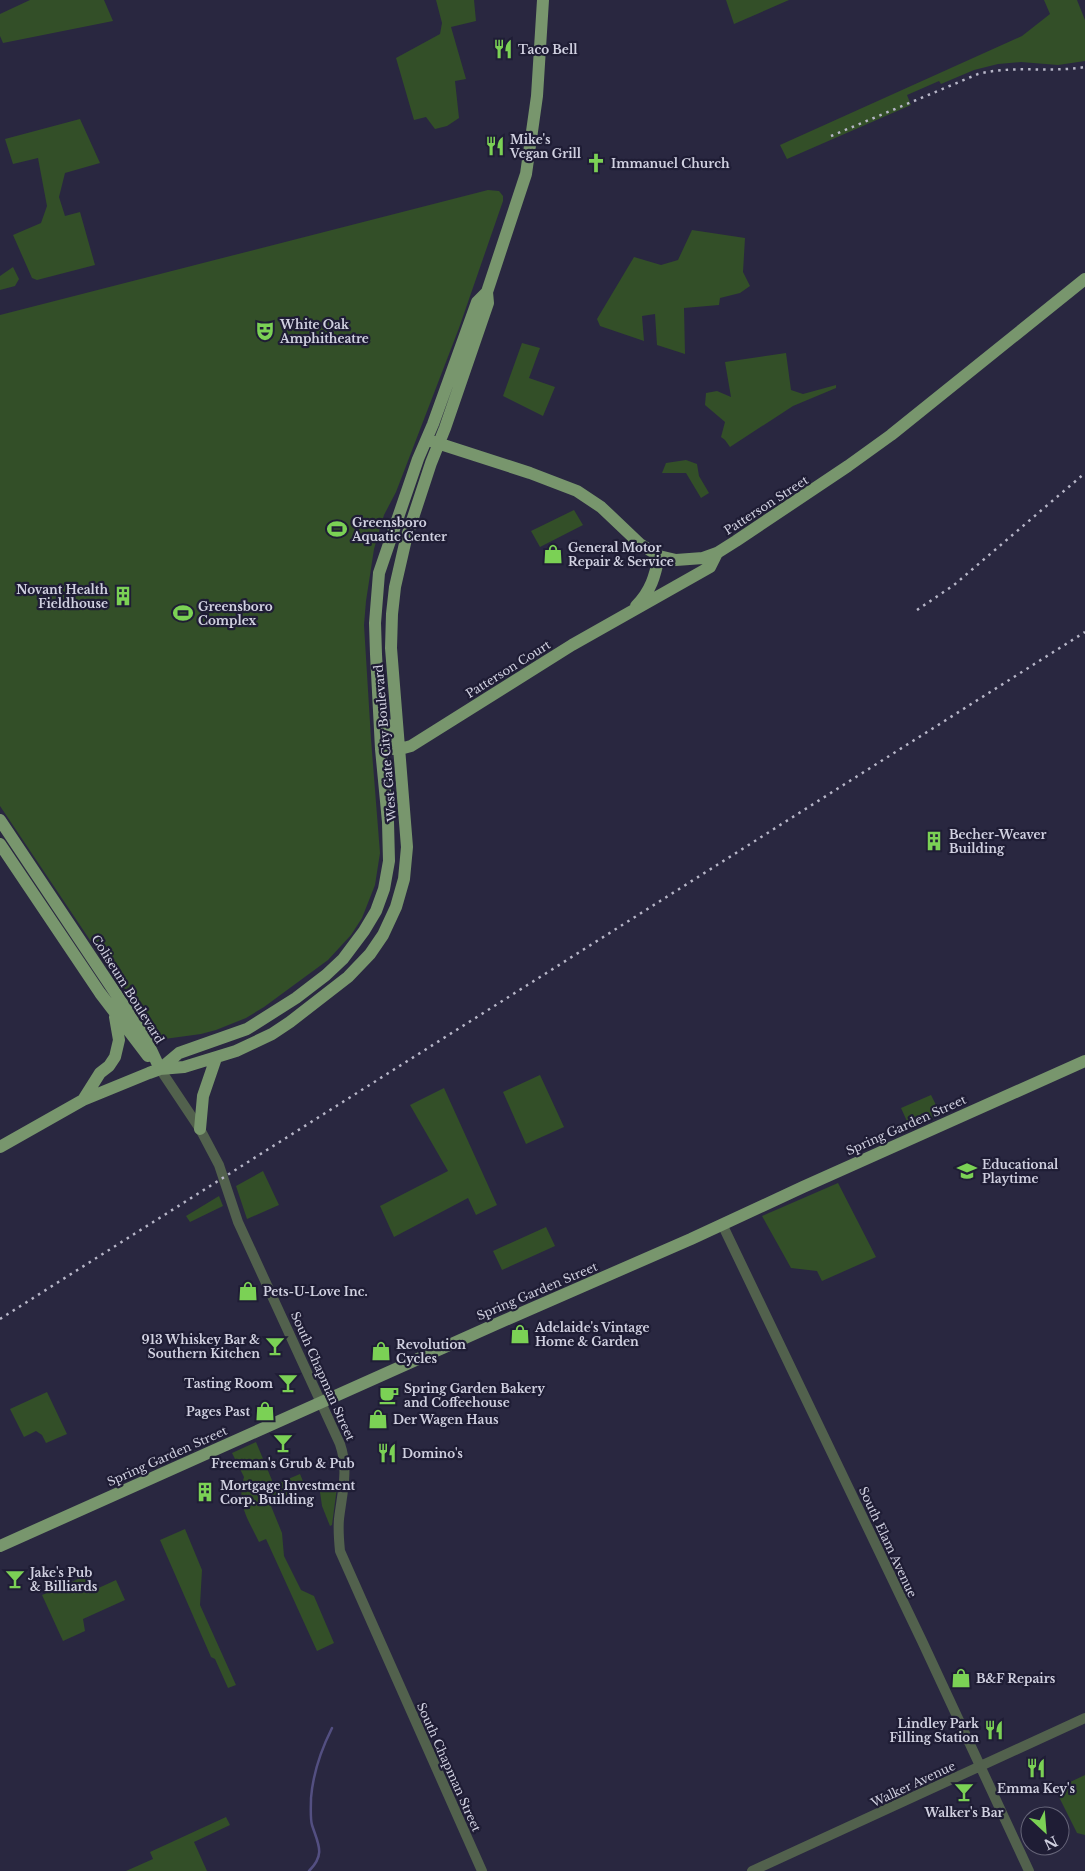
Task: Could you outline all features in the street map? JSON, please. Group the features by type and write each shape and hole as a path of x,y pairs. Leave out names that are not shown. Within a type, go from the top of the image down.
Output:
{"main road":[{"name":"West Gate City Boulevard","path":"0,1147 83,1100 160,1070 184,1067 216,1058 272,1034 339,985 360,965 391,920 406,867 405,812 391,648 392,614 400,563 432,442 433,424 477,302 487,292 526,174 537,96 543,0"},
{"name":"Patterson Street","path":"432,442 512,467 576,491 602,507 640,544 658,556 687,560 703,558 717,553 810,492 890,435 1085,279"},
{"name":"West Gate City Boulevard","path":"160,1070 179,1053 228,1037 268,1018 326,975 343,959 376,911 384,889 389,861 375,624 379,573 386,548 432,442"},
{"name":"Patterson Court","path":"400,749 411,746 513,681 630,611 643,606 710,567 717,553"},
{"name":"Patterson Court","path":"630,611 648,592 656,574 658,556"},
{"path":"378,680 386,704 390,744 393,749 400,749"},
{"path":"381,749 392,760 396,795 405,812"},
{"name":"Coliseum Boulevard","path":"0,820 146,1039 160,1070"},
{"path":"389,838 395,862 394,880 398,898"},
{"name":"Coliseum Boulevard","path":"0,844 114,1012 160,1070"},
{"path":"360,965 361,952 371,937 364,931"},
{"path":"83,1100 100,1073 109,1066 115,1057 119,1040 114,1012"},
{"path":"200,1129 204,1096 216,1058"},
{"name":"Spring Garden Street","path":"0,1546 1085,1060"}],"street":[{"name":"South Chapman Street","path":"160,1070 200,1129 219,1165 238,1222 340,1444 345,1466 339,1521 340,1552 482,1871"},
{"name":"South Elam Avenue","path":"722,1224 1029,1871"},
{"name":"Walker Avenue","path":"752,1871 1085,1718"}],"green space":[{"path":"30,0 104,0 113,21 3,43 0,36 0,14"},
{"path":"436,0 474,0 476,21 451,27 466,79 455,81 459,118 447,126 435,129 426,117 414,120 396,58 440,34 442,23"},
{"path":"726,0 789,0 734,24"},
{"path":"1044,0 1077,0 1085,20 1085,61 1058,65 1021,62 998,64 974,70 941,84 939,81 907,95 911,105 787,159 780,145 1022,36 1050,14"},
{"path":"80,119 100,163 65,173 59,197 65,216 80,212 95,265 37,280 32,278 13,235 41,223 47,206 38,158 13,164 5,139"},
{"name":"Greensboro Complex","path":"488,190 499,191 503,196 503,201 459,328 396,492 384,515 374,549 364,625 380,853 375,885 362,918 351,935 328,960 264,1007 246,1018 216,1030 157,1040 0,806 0,315"},
{"path":"692,230 745,238 743,272 750,286 740,293 720,298 719,305 684,308 685,354 657,345 655,314 642,316 644,341 600,326 597,319 634,257 661,265 678,260"},
{"path":"13,267 19,279 15,286 0,290 0,276"},
{"path":"522,343 540,348 529,378 555,387 543,416 503,396"},
{"path":"786,353 791,390 803,394 836,385 836,388 793,406 730,447 721,437 725,422 705,405 706,393 717,391 731,397 725,362"},
{"path":"686,460 697,464 699,476 709,493 701,498 686,473 662,473 666,463"},
{"path":"574,510 583,525 540,547 531,531"},
{"path":"540,1075 564,1127 526,1144 503,1092"},
{"path":"444,1088 497,1205 476,1215 468,1198 394,1237 380,1206 448,1171 410,1105"},
{"path":"931,1095 941,1115 910,1128 901,1108"},
{"path":"263,1171 279,1205 247,1219 236,1186"},
{"path":"838,1183 876,1257 822,1281 817,1271 791,1268 762,1216"},
{"path":"219,1196 223,1206 190,1222 186,1216"},
{"path":"546,1227 555,1246 502,1270 493,1251"},
{"path":"47,1392 67,1434 46,1443 42,1435 36,1431 24,1437 10,1409"},
{"path":"256,1442 274,1485 300,1474 305,1486 271,1506 282,1533 284,1556 301,1590 314,1596 334,1643 317,1651 266,1539 259,1542 244,1511 241,1495 244,1477 232,1453"},
{"path":"337,1487 332,1525 330,1526 322,1506 320,1492"},
{"path":"185,1529 202,1570 200,1605 236,1685 228,1688 215,1659 211,1657 160,1540"},
{"path":"85,1576 92,1591 116,1580 125,1600 83,1619 85,1631 63,1641 42,1595"},
{"path":"1085,1775 1085,1835 1077,1833 1070,1819 1070,1806 1064,1806 1054,1787"},
{"path":"226,1817 230,1825 194,1842 207,1871 126,1871 153,1859 150,1852"}],"waterway":[{"path":"309,1871 319,1854 311,1819 312,1789 318,1762 332,1728"}],"railway":[{"path":"831,136 978,74 1018,69 1072,69 1085,67"},
{"path":"917,610 954,585 1085,473"},
{"path":"0,1319 1085,632"}],"place":[{"name":"Taco Bell","path":"503,49"},
{"name":"Mike's Vegan Grill","path":"495,146"},
{"name":"Immanuel Church","path":"596,163"},
{"name":"White Oak Amphitheatre","path":"265,331"},
{"name":"Greensboro Aquatic Center","path":"337,529"},
{"name":"General Motor Repair & Service","path":"553,554"},
{"name":"Novant Health Fieldhouse","path":"123,596"},
{"name":"Greensboro Complex","path":"183,613"},
{"name":"Becher-Weaver Building","path":"934,841"},
{"name":"Educational Playtime","path":"967,1171"},
{"name":"Pets-U-Love Inc.","path":"248,1291"},
{"name":"Adelaide's Vintage Home & Garden","path":"520,1334"},
{"name":"913 Whiskey Bar & Southern Kitchen","path":"275,1346"},
{"name":"Revolution Cycles","path":"381,1351"},
{"name":"Tasting Room","path":"288,1383"},
{"name":"Spring Garden Bakery and Coffeehouse","path":"389,1395"},
{"name":"Pages Past","path":"265,1411"},
{"name":"Der Wagen Haus","path":"378,1419"},
{"name":"Freeman's Grub & Pub","path":"283,1443"},
{"name":"Domino's","path":"387,1453"},
{"name":"Mortgage Investment Corp. Building","path":"205,1492"},
{"name":"Jake's Pub & Billiards","path":"15,1579"},
{"name":"B&F Repairs","path":"961,1678"},
{"name":"Lindley Park Filling Station","path":"994,1730"},
{"name":"Emma Key's","path":"1036,1768"},
{"name":"Walker's Bar","path":"964,1792"}]}
